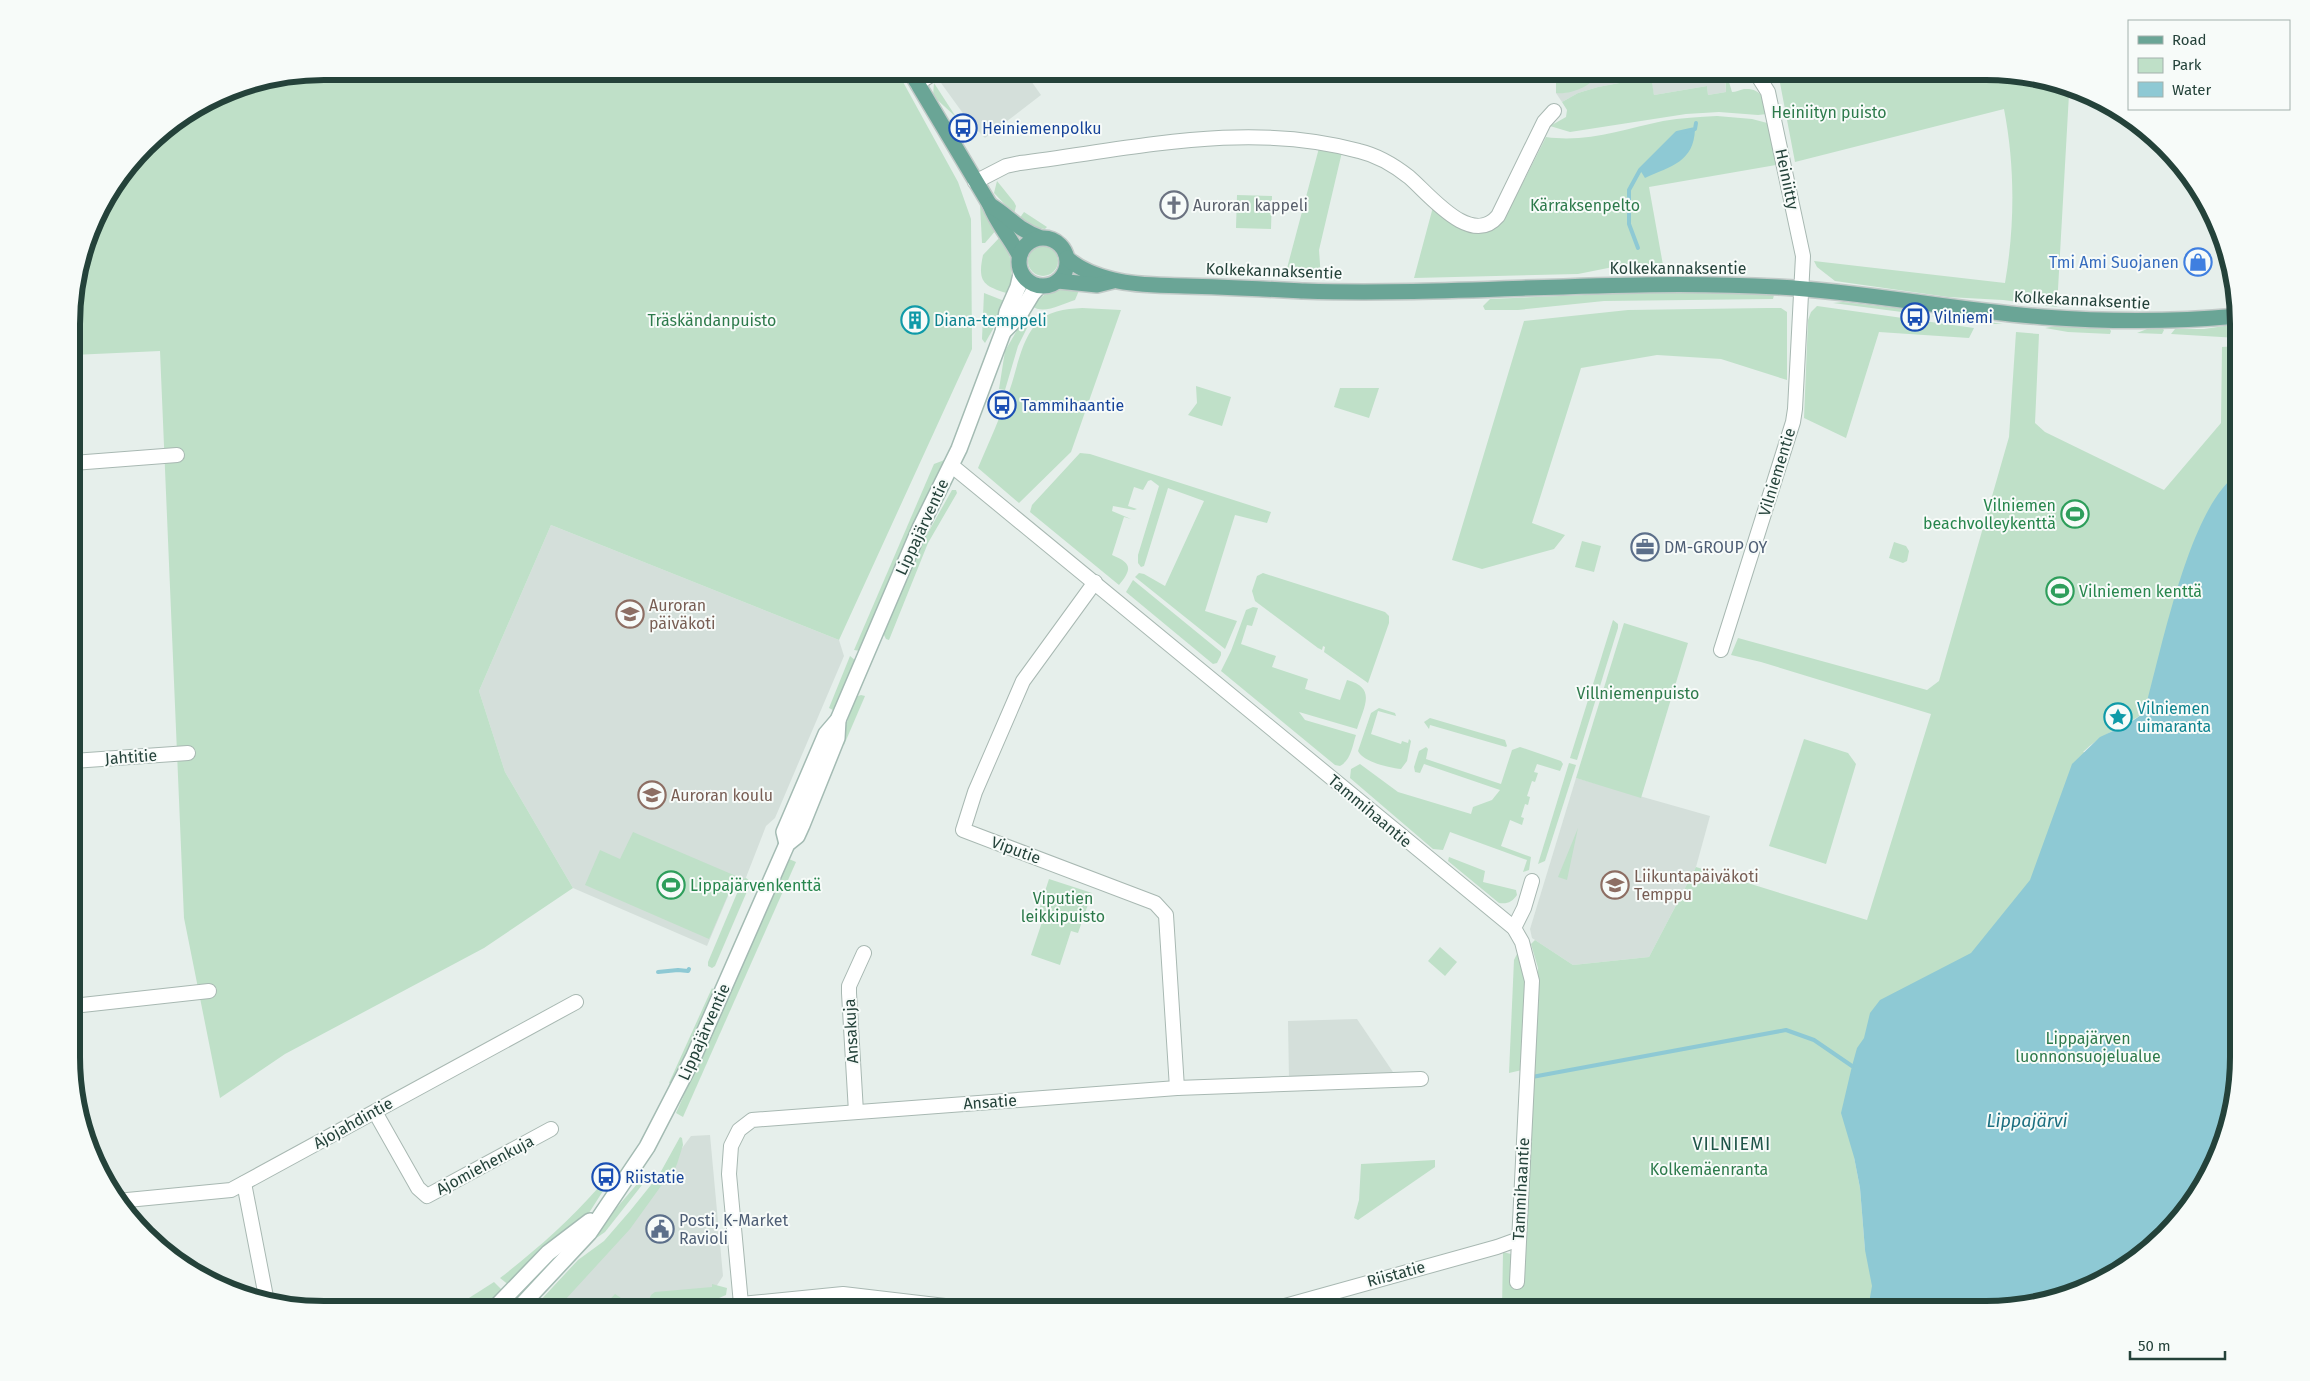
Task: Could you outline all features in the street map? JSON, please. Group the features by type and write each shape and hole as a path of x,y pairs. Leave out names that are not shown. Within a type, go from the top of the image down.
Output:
{"main road":[{"path":"915,80 990,205 996,221 1013,242 1019,255"},
{"path":"990,205 1006,214 1024,232 1039,238 1048,238 1056,242 1064,250 1067,258 1066,269 1058,281 1048,286 1030,283 1021,274 1018,263 1019,255 1029,242 1039,238"},
{"name":"Kolkekannaksentie","path":"1067,258 1088,272 1116,281 1306,291 1479,291 1622,285 1718,285 1801,289 2040,317 2112,322 2167,322 2230,317"},
{"name":"Lippajärventie","path":"525,1301 589,1233 626,1180 666,1115 697,1050 787,844 797,836 838,738 838,720 920,528 951,465 1003,332 1007,312 1018,287 1021,274"},
{"name":"Kolkekannaksentie","path":"1058,281 1097,285 1116,281"},
{"name":"Lippajärventie","path":"1003,332 1018,318 1039,286"},
{"name":"Lippajärventie","path":"503,1301 548,1253 603,1211"}],"street":[{"name":"Heiniitty","path":"1761,80 1768,92 1801,244 1803,256 1801,289"},
{"path":"975,182 1006,166 1020,163 1230,136 1268,137 1341,146 1369,154 1407,176 1453,217 1464,223 1477,226 1492,222 1498,216 1544,122 1554,111"},
{"name":"Vilniementie","path":"1721,650 1793,422 1801,289"},
{"path":"80,462 177,455"},
{"name":"Tammihaantie","path":"951,465 1514,928 1522,942 1532,981 1517,1282"},
{"name":"Viputie","path":"1095,582 1022,681 975,792 963,830 1155,903 1166,915 1177,1088"},
{"name":"Jahtitie","path":"80,761 188,754"},
{"path":"1514,928 1524,908 1532,881"},
{"name":"Ansakuja","path":"856,1112 849,993 850,986 864,953"},
{"path":"80,1005 209,991"},
{"name":"Ajojahdintie","path":"127,1200 220,1192 244,1183 576,1002"},
{"name":"Ansatie","path":"741,1301 729,1174 731,1146 739,1130 752,1120 1177,1088 1421,1079"},
{"name":"Ajomiehenkuja","path":"375,1112 418,1188 427,1196 551,1129"},
{"path":"244,1183 265,1294"},
{"name":"Riistatie","path":"1306,1301 1497,1247 1518,1239"},
{"path":"772,1301 843,1294 903,1301"}],"shaded area":[{"path":"941,80 1030,80 1041,95 985,138 970,123 941,83"},
{"path":"1556,80 1634,80 1578,93 1562,102 1556,93"},
{"path":"1651,80 1725,80 1726,92 1708,95 1707,86 1654,95"},
{"name":"Auroran koulu","path":"551,525 839,640 844,656 775,818 766,826 745,880 736,877 707,946 573,888 505,772 479,691"},
{"name":"Liikuntapäiväkoti Temppu","path":"1576,778 1710,816 1696,867 1649,957 1573,965 1532,938 1530,929"},
{"path":"1357,1019 1395,1075 1289,1080 1288,1021"},
{"path":"710,1135 723,1276 710,1296 687,1301 551,1301 633,1214 691,1136"}],"green space":[{"name":"Träskändanpuisto","path":"324,80 902,80 958,182 971,219 972,349 839,640 551,525 479,691 505,772 573,888 484,948 285,1054 220,1098 184,918 160,351 80,355 82,292 88,261 105,216 130,176 176,130 216,105 261,88 292,82"},
{"path":"1556,80 1593,80 1574,91 1556,93"},
{"path":"1635,80 1652,80 1654,95 1707,86 1708,95 1726,92 1725,80 1728,80 1732,92 1744,89 1755,90 1763,99 1767,114 1719,112 1686,114 1570,132 1550,126 1566,117 1567,110 1562,102 1578,93 1598,87"},
{"name":"Heiniityn puisto","path":"1785,80 1986,80 2018,82 2049,88 2069,95 2057,307 2003,300 1948,297 1835,281 1817,267 1814,261 2005,283 2011,239 2012,174 2004,109 1795,162 1780,83"},
{"path":"934,83 956,117 933,96"},
{"name":"Kärraksenpelto","path":"1717,116 1752,119 1771,124 1776,165 1649,187 1663,265 1633,263 1578,274 1414,278 1433,207 1467,232 1488,231 1496,228 1509,210 1546,137 1591,137 1663,121"},
{"path":"1319,148 1342,152 1319,250 1321,278 1286,272"},
{"path":"997,181 1014,202 1016,206 1014,214 994,193"},
{"path":"1237,195 1272,196 1271,229 1236,228"},
{"path":"980,204 997,229 985,243 982,243"},
{"path":"1024,212 1047,227 1045,229 1037,228 1019,219"},
{"path":"1001,236 1008,249 1011,264 1009,294 988,286 982,278 981,272 983,255"},
{"path":"1043,246 1049,247 1057,255 1057,267 1049,275 1043,276 1037,275 1029,267 1028,261 1029,255 1037,247"},
{"path":"1065,288 1080,288 1075,300 1047,309 1032,306 1044,295"},
{"path":"1703,292 1774,295 1773,299 1604,301 1518,310 1485,310 1483,306 1490,299"},
{"path":"984,293 1007,302 985,343 982,339"},
{"path":"1843,302 1914,310 1917,314 1833,303"},
{"path":"1817,306 1974,328 1969,338 1879,332 1846,438 1804,418 1808,320 1811,312"},
{"path":"1082,308 1121,310 1071,452 1019,503 978,468 1003,409 1023,347 1031,331 1040,320 1051,313"},
{"path":"1781,308 1787,312 1787,380 1721,359 1657,355 1581,368 1532,523 1565,535 1554,549 1482,569 1452,560 1524,321 1628,310"},
{"path":"1027,313 1031,316 1030,322 1018,346 1005,390 999,389 1005,351"},
{"path":"1940,315 2003,324 1978,324 1931,316"},
{"path":"2230,325 2230,338 2171,334 2175,329 2204,329"},
{"path":"2056,326 2109,328 2111,331 2110,334 2068,332 2045,328"},
{"path":"2147,329 2164,330 2162,334 2137,333"},
{"path":"2016,332 2039,334 2035,423 2045,432 2164,490 2221,423 2222,347 2230,346 2230,1057 2228,1089 2217,1135 2205,1165 2180,1205 2147,1240 2108,1268 2064,1288 2018,1299 1986,1301 1502,1301 1503,1252 1511,1254 1512,1263 1523,1254 1538,968 1531,944 1535,940 1573,965 1649,957 1696,867 1867,920 1931,714 1761,662 1731,655 1738,638 1927,690 1939,681 2009,437","holes":["2144,713 2141,766 2083,752 2105,735","1854,1157 1958,1300 1865,1250 1860,1188"]},
{"path":"1196,386 1231,397 1222,426 1188,415 1197,403"},
{"path":"1340,388 1379,388 1369,418 1334,407"},
{"path":"1080,453 1090,454 1271,512 1267,523 1235,515 1205,611 1237,621 1225,649 1135,577 1139,573 1144,574 1165,586 1204,501 1168,488 1144,566 1141,567 1138,563 1138,555 1159,486 1151,480 1148,481 1143,490 1134,487 1128,506 1137,509 1113,506 1112,511 1131,519 1124,517 1112,555 1123,561 1128,567 1119,585 1030,512 1032,505"},
{"path":"947,459 860,651 854,650 934,464"},
{"path":"952,490 956,490 957,493 928,543 889,640 886,639 883,633 925,538"},
{"path":"1582,541 1601,546 1594,572 1575,567"},
{"path":"1894,542 1906,546 1909,551 1907,561 1903,563 1889,558"},
{"path":"1263,573 1385,612 1389,616 1389,623 1368,683 1324,652 1325,647 1323,646 1322,650 1318,648 1255,601 1252,591 1257,576"},
{"path":"1133,580 1221,652 1217,663 1213,664 1126,592"},
{"path":"1253,607 1258,608 1252,626 1247,625 1241,644 1276,656 1272,667 1308,679 1305,689 1340,700 1347,680 1356,683 1365,693 1365,705 1357,729 1299,712 1305,720 1356,735 1349,757 1340,766 1335,765 1221,671 1231,651 1246,610"},
{"path":"1613,620 1618,624 1618,628 1577,760 1570,758"},
{"name":"Villniemenpuisto","path":"1624,623 1688,643 1641,798 1576,778"},
{"path":"850,656 856,661 833,710 829,708"},
{"path":"865,696 844,745 840,744 855,697"},
{"path":"1379,708 1395,713 1396,716 1378,711 1371,734 1401,744 1402,741 1408,743 1409,739 1411,741 1407,761 1401,769 1371,761 1358,751 1371,713"},
{"path":"1430,718 1505,740 1507,746 1430,725 1429,729 1424,722"},
{"path":"1804,739 1848,753 1856,764 1826,864 1769,846"},
{"path":"1426,747 1428,749 1426,759 1501,784 1512,750 1520,747 1561,761 1563,764 1560,771 1537,764 1534,772 1538,773 1535,782 1532,781 1527,796 1530,797 1528,805 1525,804 1521,817 1524,818 1522,825 1510,820 1501,846 1531,857 1529,870 1523,872 1527,860 1450,832 1443,850 1433,849 1350,778 1351,769 1360,764 1398,792 1471,814 1473,807 1492,800 1500,790 1424,764 1420,773 1415,772 1414,767 1419,751"},
{"path":"1569,763 1576,765 1545,861 1538,864"},
{"path":"1578,828 1567,880 1558,877"},
{"name":"Lippajärvenkenttä","path":"633,832 736,876 709,939 585,885 600,850 620,859"},
{"path":"1449,857 1485,871 1483,882 1516,890 1517,895 1510,902 1499,903 1448,861"},
{"path":"789,859 796,862 683,1117 676,1113"},
{"path":"746,878 751,882 715,966 712,968 708,966 708,962 743,879"},
{"name":"Viputien leikkipuisto","path":"1049,879 1092,893 1078,933 1071,931 1060,965 1031,955 1042,922 1036,919"},
{"path":"1440,947 1457,962 1445,976 1428,961"},
{"path":"1519,950 1526,973 1522,1070 1509,1073 1514,960"},
{"path":"712,988 716,993 689,1051 671,1084 669,1083"},
{"path":"680,1137 682,1138 683,1145 672,1175 661,1186 630,1229 565,1300 566,1301 540,1301 578,1260 604,1241 659,1175"},
{"path":"1435,1160 1435,1167 1358,1220 1354,1218 1359,1200 1361,1164"},
{"path":"638,1183 642,1185 605,1232 582,1248"},
{"path":"598,1188 603,1191 587,1216 510,1286 500,1278 551,1235"},
{"path":"494,1282 504,1292 495,1301 464,1301"},
{"path":"712,1284 727,1288 726,1295 711,1301 648,1301 655,1292 712,1287"},
{"path":"615,1294 626,1301 608,1301"}],"water":[{"path":"1695,129 1694,140 1686,156 1672,166 1645,178 1640,170 1677,133"},
{"name":"Lippajärvi","path":"2230,482 2230,1057 2228,1089 2222,1120 2205,1165 2180,1205 2147,1240 2121,1260 2094,1276 2049,1293 2018,1299 1986,1301 1869,1301 1872,1286 1865,1250 1860,1188 1854,1157 1841,1113 1857,1048 1864,1038 1870,1013 1880,1000 1971,953 2030,880 2072,764 2100,737 2128,724 2144,713 2168,621 2191,548 2205,517 2221,491"}],"waterway":[{"path":"1638,248 1629,224 1629,190 1640,170 1677,133 1695,129 1696,123"},
{"path":"658,972 688,971 689,969"},
{"path":"1532,1077 1786,1030 1814,1040 1852,1066"}],"place":[{"name":"Heiniemenpolku","path":"963,128"},
{"name":"Auroran kappeli","path":"1174,205"},
{"name":"Tmi Ami Suojanen","path":"2198,262"},
{"name":"Vilniemi","path":"1915,317"},
{"name":"Diana-temppeli","path":"915,320"},
{"name":"Tammihaantie","path":"1002,405"},
{"name":"Vilniemen beachvolleykenttä","path":"2075,514"},
{"name":"DM-GROUP OY","path":"1645,547"},
{"name":"Vilniemen kenttä","path":"2060,591"},
{"name":"Auroran päiväkoti","path":"630,614"},
{"name":"Vilniemen uimaranta","path":"2118,717"},
{"name":"Auroran koulu","path":"652,795"},
{"name":"Lippajärvenkenttä","path":"671,885"},
{"name":"Liikuntapäiväkoti Temppu","path":"1615,885"},
{"name":"Riistatie","path":"606,1177"},
{"name":"Posti, K-Market Ravioli","path":"660,1229"}],"district":[{"name":"VILNIEMI","path":"1732,1144"}],"park label":[{"name":"Lippajärven luonnonsuojelualue","path":"2088,1047"},
{"name":"Kolkemäenranta","path":"1709,1169"}]}
